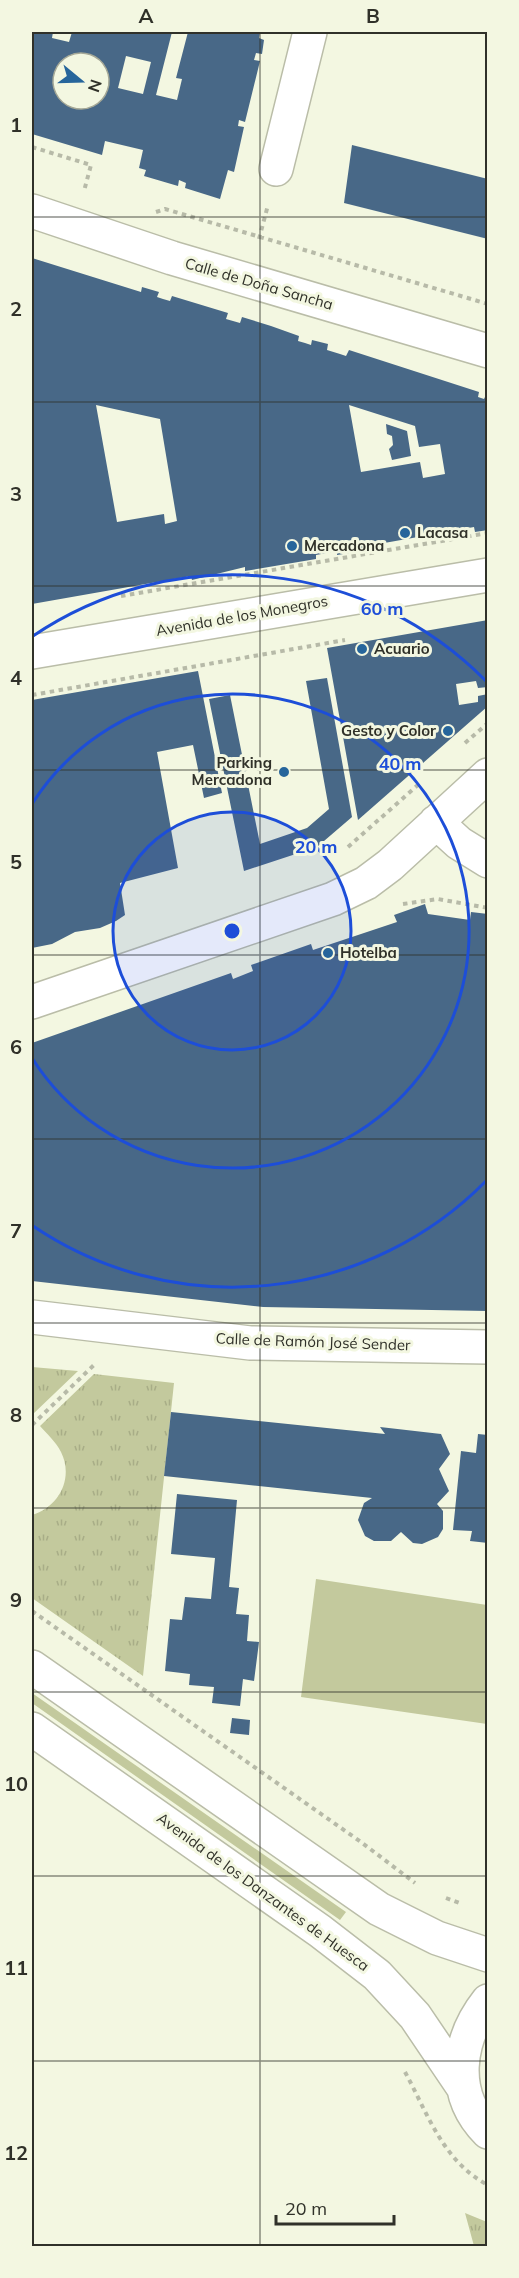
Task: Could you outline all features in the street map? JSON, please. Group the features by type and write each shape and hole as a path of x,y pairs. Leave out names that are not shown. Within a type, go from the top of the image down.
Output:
{"street":[{"path":"276,169 310,32"},
{"name":"Calle de Doña Sancha","path":"32,211 172,258 488,351"},
{"name":"Avenida de los Monegros","path":"32,652 488,575"},
{"path":"32,1002 333,899 366,883 488,775"},
{"path":"436,822 459,843 488,861"},
{"name":"Calle de Ramón José Sender","path":"32,1317 250,1342 488,1347"},
{"path":"32,1667 379,1909 437,1938 488,1955"},
{"name":"Avenida de los Danzantes de Huesca","path":"32,1729 320,1931 377,1975 415,2016 463,2087"},
{"path":"488,2001 474,2018 465,2039 461,2063 463,2087 471,2109 488,2132"}],"path":[{"path":"32,147 91,165 83,194 93,197"},
{"path":"146,214 165,209 488,304"},
{"path":"114,597 488,533"},
{"path":"32,695 350,639"},
{"path":"461,747 488,723"},
{"path":"341,853 426,778"},
{"path":"32,1425 96,1362"},
{"path":"32,1611 361,1842 422,1888"},
{"path":"437,1895 471,1907"},
{"path":"400,2064 434,2129 453,2158 488,2185"}],"green space":[{"path":"32,1367 78,1371 32,1415"},
{"path":"94,1374 174,1383 143,1676 32,1598 32,1515 42,1511 56,1498 62,1490 66,1472 65,1462 59,1448 40,1426"},
{"path":"316,1579 487,1605 487,1724 301,1697"},
{"path":"32,1693 346,1912 340,1920 32,1703"},
{"path":"465,2213 487,2222 487,2246 474,2246"}],"building":[{"path":"32,32 53,32 52,38 69,42 72,32 172,32 156,95 177,100 182,79 176,78 188,32 260,32 259,38 264,40 262,54 256,53 254,60 260,61 245,122 239,120 238,126 244,127 234,172 228,170 220,199 185,188 186,183 179,180 178,186 144,176 146,170 139,168 143,150 105,141 102,155 32,134","holes":["126,56 151,62 143,94 118,88"]},
{"path":"352,145 488,179 488,239 344,203"},
{"path":"32,258 141,292 142,287 159,292 157,297 170,301 172,296 228,313 226,319 240,323 242,317 271,326 299,336 298,341 311,345 312,340 328,344 327,350 346,356 349,350 479,392 478,397 484,399 488,391 488,530 475,532 474,527 373,545 374,549 337,555 337,551 316,555 316,559 245,571 245,567 192,580 191,576 32,604","holes":["96,405 160,419 177,521 165,524 164,514 117,522","349,405 415,426 419,447 440,444 445,474 423,478 420,462 361,472"]},
{"path":"386,424 407,431 411,456 392,460 389,449 393,445 392,436 387,434"},
{"path":"488,620 488,687 478,688 476,681 456,684 459,705 478,702 478,696 488,694 488,706 358,820 327,648"},
{"path":"198,671 222,793 204,798 193,745 157,752 178,868 120,883 125,915 116,921 100,928 75,932 52,944 32,948 32,700"},
{"path":"327,678 352,817 317,847 244,871 209,699 230,695 260,844 307,828 329,809 306,681"},
{"path":"425,904 428,914 470,920 471,912 488,914 488,1311 263,1307 32,1281 32,1043 231,973 233,979 253,971 251,965 311,944 313,950 397,922 394,915"},
{"path":"171,1412 385,1434 380,1427 441,1434 450,1454 439,1469 449,1491 437,1504 443,1511 443,1529 438,1537 422,1544 413,1543 401,1532 391,1541 374,1541 365,1536 358,1520 364,1503 372,1498 164,1476"},
{"path":"478,1434 488,1435 488,1543 470,1541 472,1531 453,1530 461,1451 476,1453"},
{"path":"177,1494 237,1500 229,1587 239,1588 236,1614 249,1615 247,1641 259,1642 254,1681 243,1679 240,1706 212,1703 214,1687 189,1685 190,1674 165,1671 170,1619 182,1620 185,1597 211,1599 215,1558 171,1554"},
{"path":"232,1718 250,1720 249,1735 230,1733"}],"place":[{"name":"Lacasa","path":"405,533"},
{"name":"Mercadona","path":"292,546"},
{"name":"Acuario","path":"362,649"},
{"name":"Gesto y Color","path":"448,731"},
{"name":"Parking Mercadona","path":"284,772"},
{"name":"Hotelba","path":"328,953"}]}
